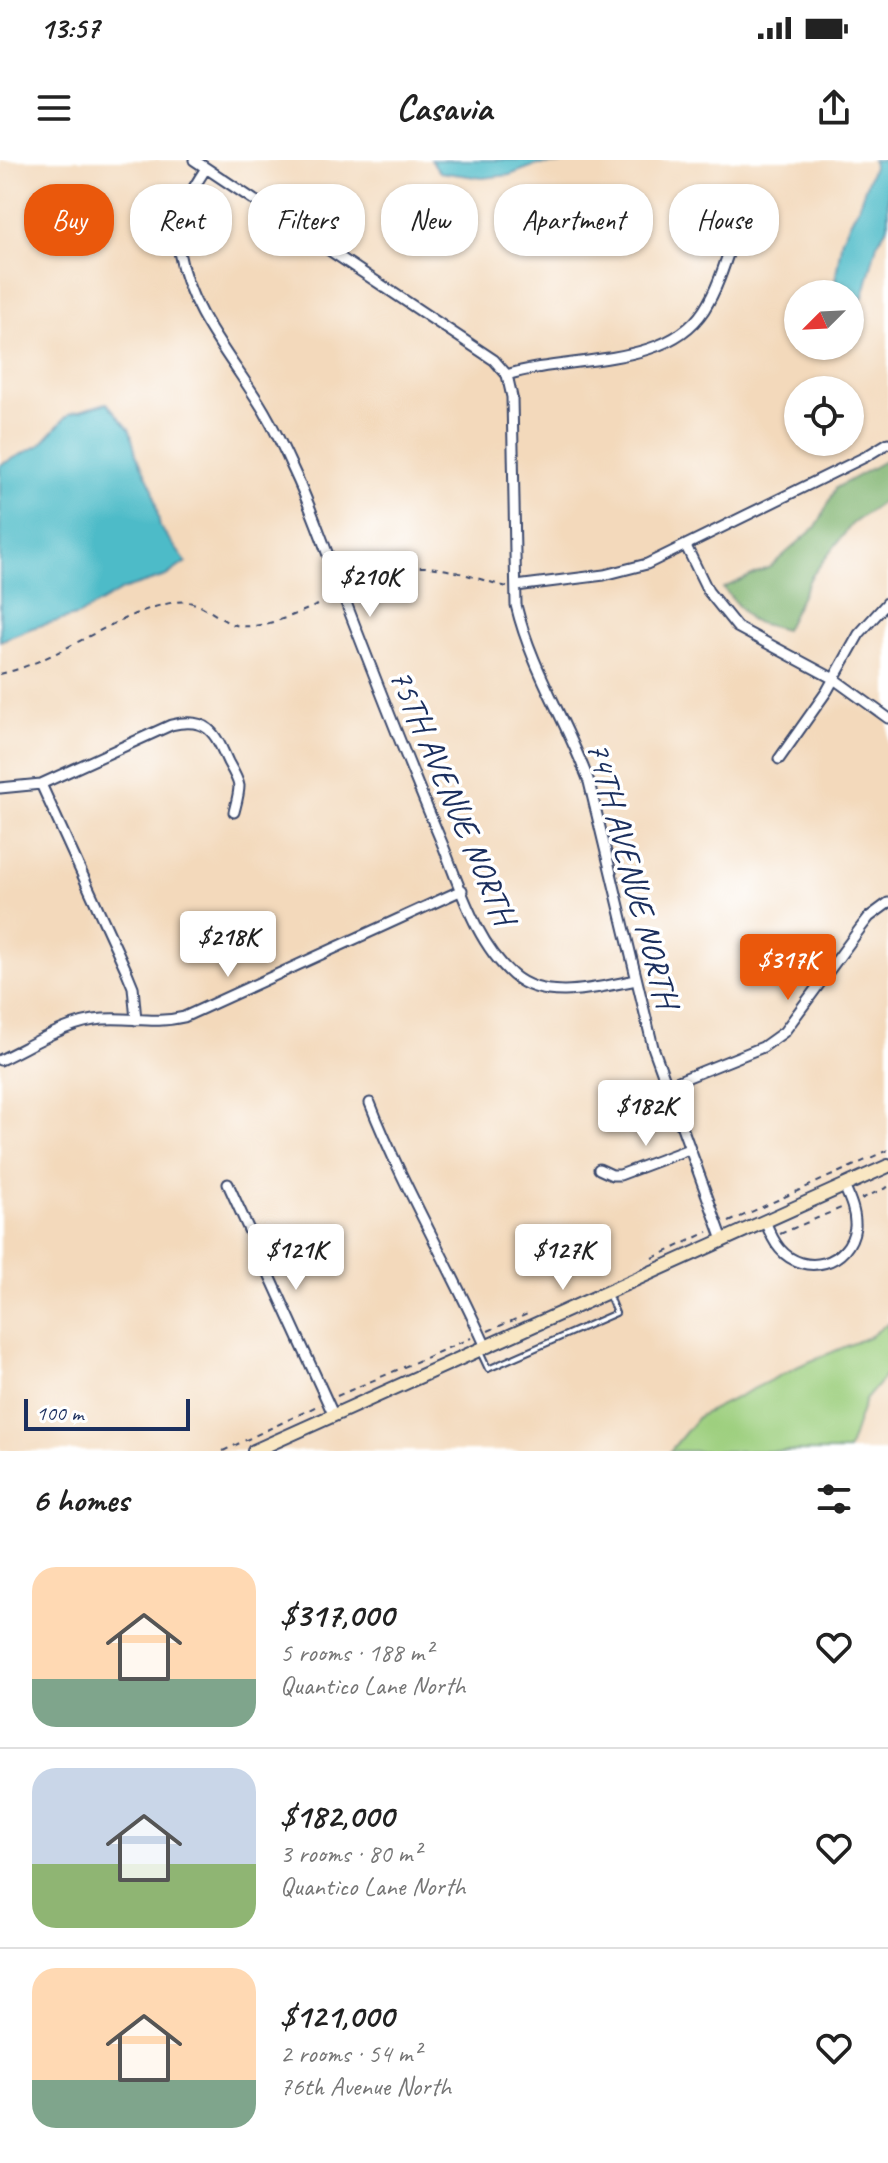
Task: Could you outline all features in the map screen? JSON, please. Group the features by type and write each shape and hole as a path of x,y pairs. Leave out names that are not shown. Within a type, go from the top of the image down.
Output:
{"street":[{"path":"194,160 494,360 507,375 527,368 642,351 678,337 704,310 725,256"},
{"name":"75TH AVENUE NORTH","path":"206,168 185,200 177,231 186,279 210,328 265,412 294,469 462,890 492,952 515,977 530,986 573,990 636,980"},
{"name":"74TH AVENUE NORTH","path":"507,375 512,397 516,605 523,634 589,782 653,1047 720,1234"},
{"path":"516,586 604,575 647,564 888,443"},
{"path":"686,546 708,591 737,627 834,679 888,718"},
{"path":"779,759 834,679 859,634 888,602"},
{"path":"0,788 41,784 171,725 197,722 209,728 217,738 239,785 234,812"},
{"path":"41,784 133,987 136,1020"},
{"path":"0,1060 84,1022 103,1019 155,1022 184,1017 462,890"},
{"path":"666,1086 763,1047 784,1032 869,917 888,903"},
{"path":"370,1103 408,1192 449,1268 482,1344"},
{"path":"599,1169 620,1175 689,1149"},
{"path":"254,1451 482,1344 607,1292 720,1234 765,1221 888,1166"},
{"path":"228,1184 333,1414"},
{"path":"765,1221 780,1249 800,1263 822,1264 832,1260 844,1252 852,1240 855,1225 852,1203 844,1186"}],"lane":[{"path":"482,1344 488,1369 616,1313 607,1292"}],"path":[{"path":"0,674 40,661 139,614 176,602 199,605 233,624 244,626 290,616 400,569 453,571 506,587 516,586"},
{"path":"647,1261 720,1234 888,1150"},
{"path":"772,1237 888,1187"},
{"path":"223,1451 327,1400 482,1344 530,1313"}],"green space":[{"path":"888,459 888,498 852,524 811,577 785,630 751,621 723,588 770,567 817,526 836,488"},
{"path":"888,1323 888,1373 865,1400 848,1451 670,1451 699,1416 799,1366 871,1336"}],"water":[{"path":"431,160 570,160 560,164 536,165 510,175 482,178 440,172"},
{"path":"872,160 888,160 888,226 877,244 864,293 864,280 835,280 842,238 874,164"},
{"path":"107,403 130,430 136,454 153,489 160,527 186,562 166,576 122,590 79,615 0,641 0,465 40,445 69,414"}]}
